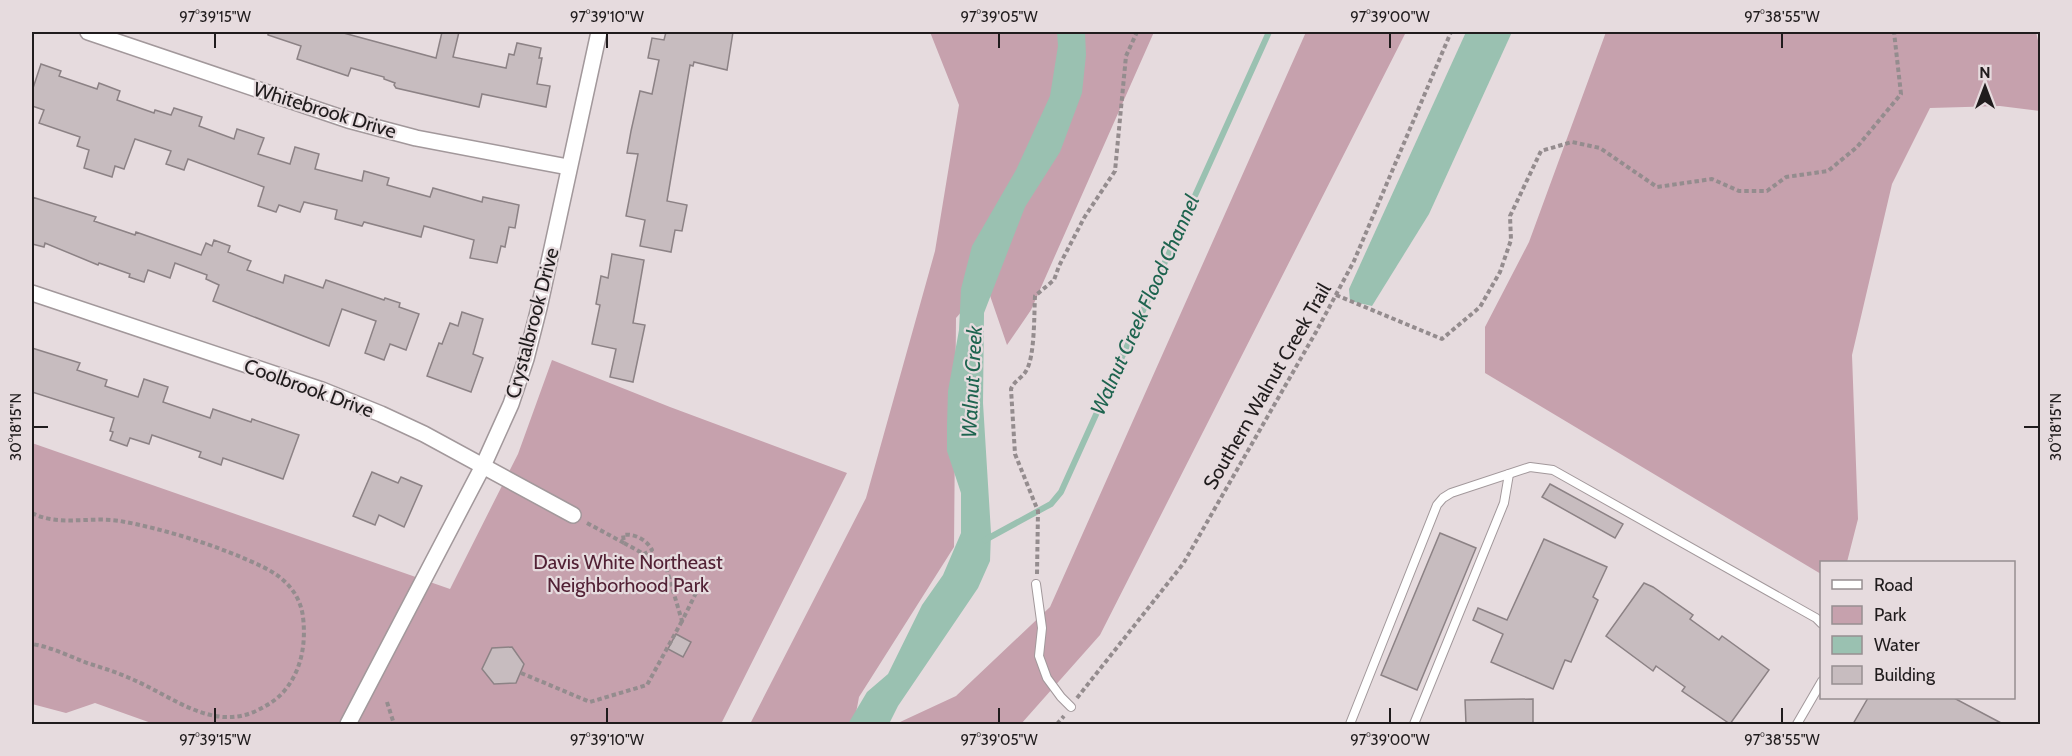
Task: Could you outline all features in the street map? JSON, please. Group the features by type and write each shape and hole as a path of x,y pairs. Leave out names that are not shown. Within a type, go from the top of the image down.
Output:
{"street":[{"name":"Whitebrook Drive","path":"88,32 348,120 416,138 568,167"},
{"name":"Crystalbrook Drive","path":"348,724 483,466 511,404 539,308 598,32"},
{"name":"Coolbrook Drive","path":"32,293 322,390 381,414 573,515"}],"lane":[{"path":"1350,724 1437,505 1451,493 1530,467 1553,470 1816,618 1820,623"},
{"path":"1414,724 1504,502 1509,474"},
{"path":"1036,584 1042,628 1039,656 1047,678 1071,707"},
{"path":"1797,724 1820,683"}],"path":[{"path":"1036,584 1038,511 1015,454 1011,389 1027,371 1032,342 1035,296 1054,280 1084,218 1114,171 1126,56 1137,32"},
{"name":"Southern Walnut Creek Trail","path":"1057,724 1183,564 1354,261 1451,32"},
{"path":"1336,295 1442,339 1480,307 1500,272 1511,240 1510,216 1541,151 1572,142 1600,148 1657,187 1712,179 1739,191 1767,191 1786,177 1828,171 1857,147 1901,94 1894,32"},
{"path":"32,513 54,520 120,521 200,543 263,567 283,579 295,592 302,610 305,636 300,664 289,685 278,699 248,714 231,717 207,715 134,679 32,644"},
{"path":"573,515 666,567 682,621"},
{"path":"624,543 623,535 630,533 649,543 652,550 644,554"},
{"path":"521,673 590,702 647,685 700,583"},
{"path":"387,702 394,724"}],"green space":[{"path":"930,32 1154,32 1031,310 1007,345 986,284 956,318 954,547 859,697 854,724 750,724 866,498 935,251 959,105"},
{"path":"1306,32 1406,32 1100,635 1021,724 899,724 956,696 1050,607"},
{"path":"1606,32 2036,32 2040,49 2040,111 2000,106 1930,108 1892,184 1852,355 1858,519 1847,561 1820,561 1820,573 1485,373 1485,327 1529,242"},
{"name":"Davis White Northeast Neighborhood Park","path":"552,360 847,473 721,724 154,724 95,703 66,713 32,704 32,443 450,589 518,454"}],"water":[{"name":"Walnut Creek","path":"1057,32 1085,32 1086,55 1082,93 1060,152 1025,207 984,313 983,403 991,533 990,561 978,588 898,706 889,724 848,724 867,692 888,674 922,605 943,575 961,533 961,493 947,451 947,425 948,391 959,330 961,289 972,246 1016,170 1050,96 1058,46"},
{"path":"1466,32 1512,32 1429,214 1372,306 1350,301 1349,289"}],"building":[{"path":"268,32 340,32 436,58 442,32 459,32 453,57 506,68 509,54 514,55 517,43 541,48 539,58 542,58 537,84 550,86 546,107 482,94 479,107 396,88 395,83 384,77 351,68 348,76 297,59 301,46 268,35"},
{"path":"666,32 733,32 727,70 694,62 693,66 690,65 667,201 687,205 682,231 675,230 671,252 640,246 645,220 626,216 638,154 627,153 631,131 640,91 652,94 659,60 648,58 652,38 664,40"},
{"path":"41,64 61,71 59,76 97,89 99,83 120,91 117,100 154,113 155,110 171,115 174,108 202,117 199,126 234,139 237,129 264,138 258,154 290,164 295,147 319,154 315,169 362,181 364,171 389,178 387,185 430,197 433,188 482,202 483,197 519,205 515,228 509,227 505,247 501,246 497,263 470,258 474,240 424,226 421,237 364,222 362,226 335,219 337,210 304,202 300,212 279,205 276,212 258,206 264,187 188,159 184,170 166,164 171,151 135,139 124,169 115,166 112,177 84,168 89,150 77,146 80,137 39,123 44,110 32,106 32,91"},
{"path":"32,197 96,217 94,221 135,235 136,232 201,255 206,243 212,246 214,240 230,246 228,252 251,261 247,270 283,283 285,275 323,288 326,280 384,300 385,298 400,303 399,307 419,314 406,350 390,344 384,360 365,353 376,321 342,309 329,346 213,301 219,285 206,279 207,275 175,263 170,278 148,270 144,282 129,277 130,274 99,263 98,265 45,243 44,247 32,244"},
{"path":"612,254 644,260 633,323 645,325 633,382 610,377 616,349 592,344 600,305 596,304 601,276 608,278"},
{"path":"462,312 483,319 473,354 483,358 471,392 427,376 439,343 442,344 450,323 458,326"},
{"path":"32,348 80,363 77,370 107,380 105,386 138,397 144,379 168,387 163,402 210,418 213,409 299,435 283,479 223,458 221,465 199,457 201,452 152,435 149,444 130,438 127,446 110,440 114,418 32,392"},
{"path":"372,472 398,483 401,477 422,486 404,527 379,515 375,525 353,516"},
{"path":"1550,484 1623,524 1615,538 1542,497"},
{"path":"1440,533 1476,548 1417,690 1381,675"},
{"path":"1544,539 1607,567 1593,597 1598,600 1571,662 1565,660 1553,689 1491,662 1503,634 1473,620 1478,608 1507,620"},
{"path":"1644,583 1693,615 1690,619 1719,640 1722,636 1769,670 1730,724 1682,691 1685,687 1656,666 1653,671 1606,636"},
{"path":"676,634 691,642 683,657 668,649"},
{"path":"512,647 524,664 516,683 494,684 482,669 492,648"},
{"path":"1533,699 1533,724 1466,724 1465,700"},
{"path":"1867,699 1956,699 2003,724 1853,724"}],"waterway":[{"name":"Walnut Creek Flood Channel","path":"985,540 1051,504 1061,492 1269,32"}]}
